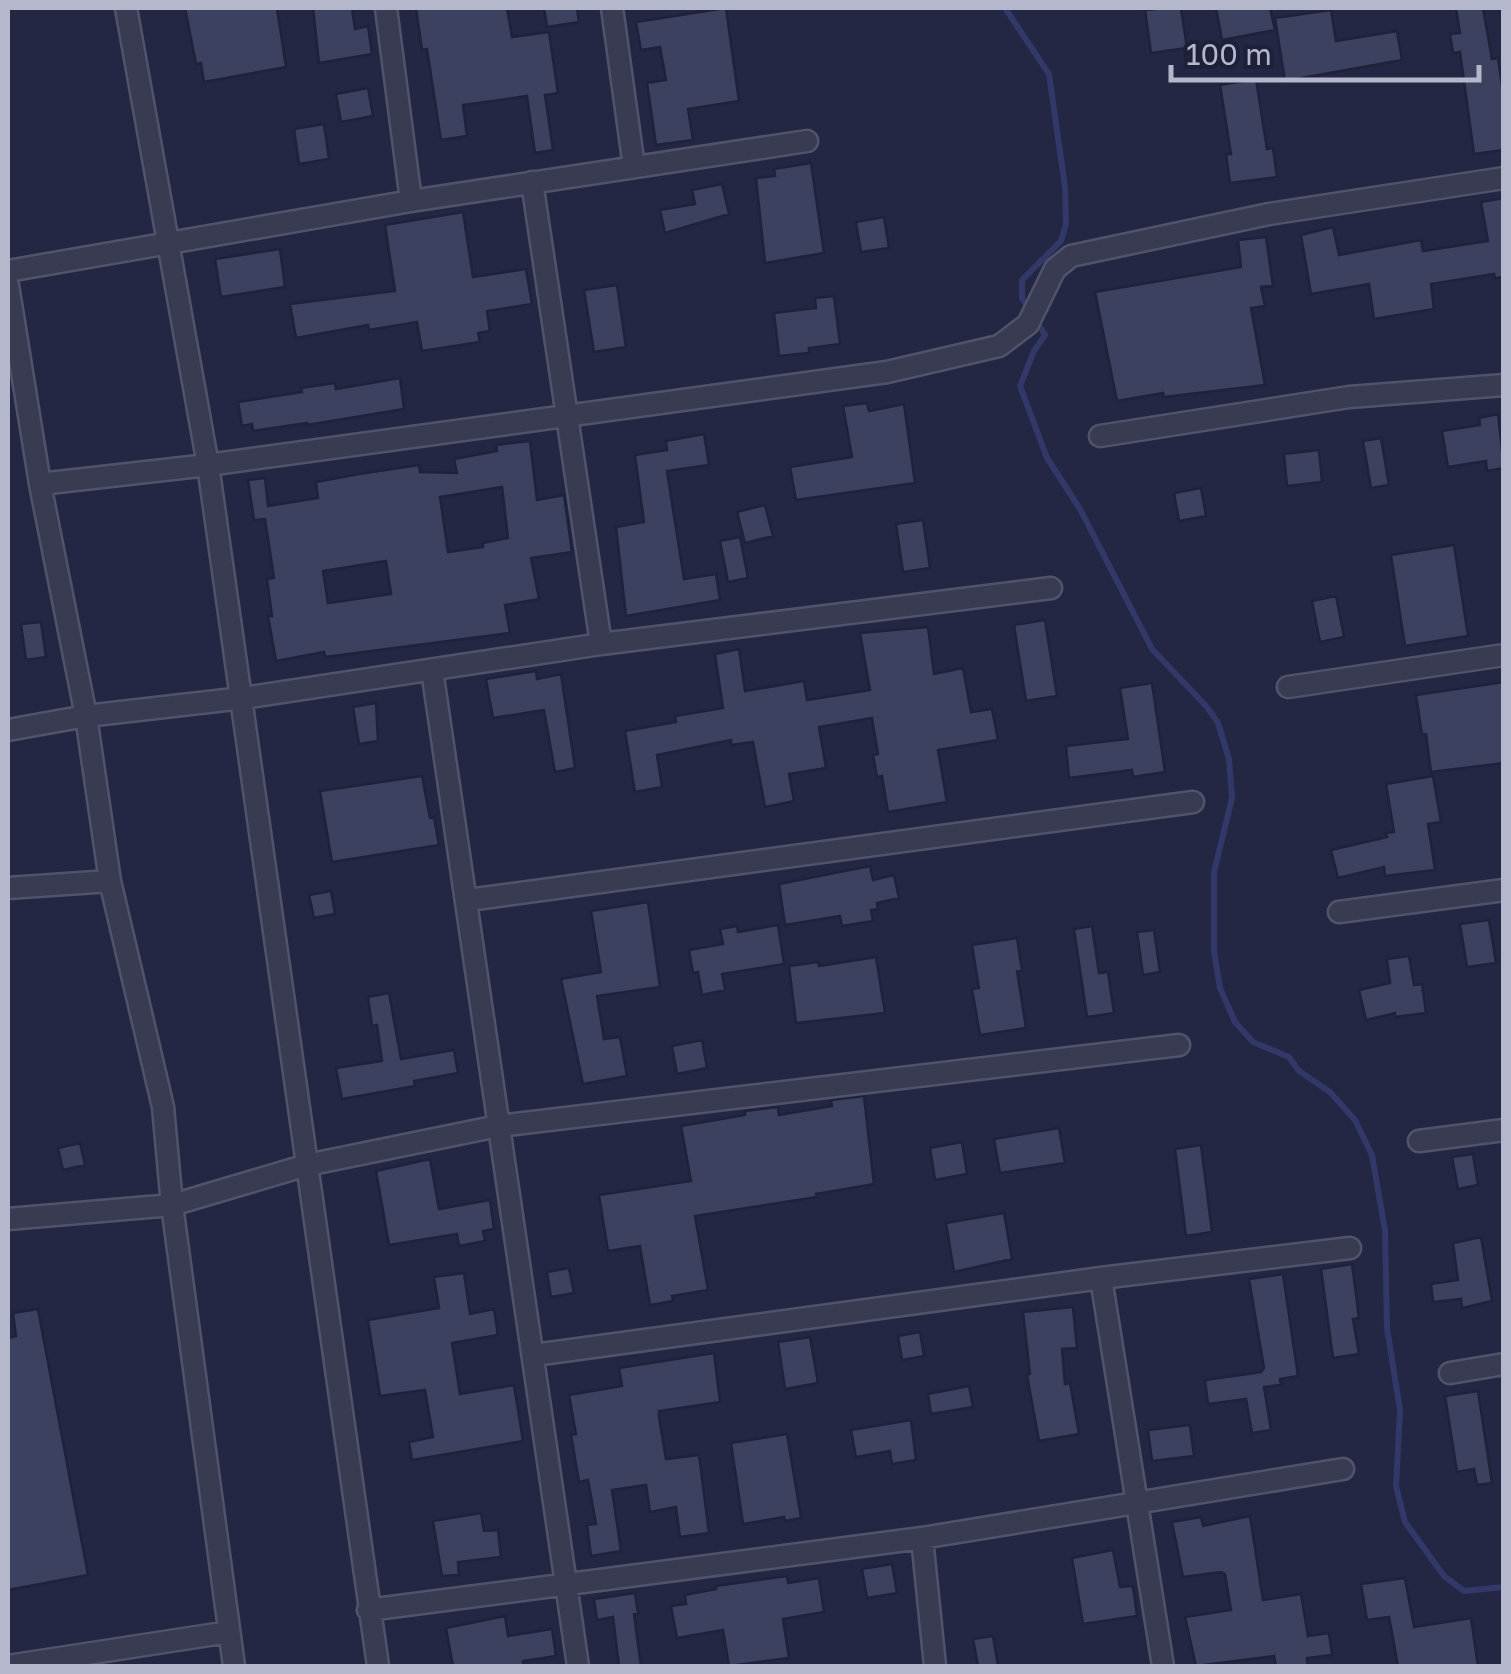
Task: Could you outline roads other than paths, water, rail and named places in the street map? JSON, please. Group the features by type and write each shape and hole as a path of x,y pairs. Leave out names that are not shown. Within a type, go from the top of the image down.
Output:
{"street":[{"path":"126,8 208,465 378,1666"},
{"path":"386,8 411,201"},
{"path":"612,8 634,167"},
{"path":"8,271 411,201 807,141"},
{"path":"40,484 208,465 887,372 999,346 1028,324 1055,269 1070,256 1269,214 1504,178"},
{"path":"532,182 600,644"},
{"path":"8,285 40,484 86,716 110,881 164,1107 172,1205 234,1666"},
{"path":"1100,436 1349,397 1504,385"},
{"path":"8,730 600,644 1052,588"},
{"path":"1288,687 1504,655"},
{"path":"432,670 578,1666"},
{"path":"468,900 1193,802"},
{"path":"8,888 110,881"},
{"path":"1339,912 1504,890"},
{"path":"8,1219 172,1205 307,1165 498,1126 1179,1044"},
{"path":"1419,1141 1504,1130"},
{"path":"534,1355 1350,1248"},
{"path":"1101,1278 1163,1666"},
{"path":"1450,1372 1504,1364"},
{"path":"368,1610 922,1538 1343,1469"},
{"path":"922,1538 935,1666"},
{"path":"8,1666 229,1632"}],"waterway":[{"path":"1005,8 1049,74 1065,187 1066,224 1061,241 1022,280 1022,298 1045,335 1020,386 1047,458 1080,509 1152,649 1218,723 1229,759 1232,798 1214,872 1214,951 1220,988 1235,1022 1253,1042 1289,1057 1299,1071 1330,1092 1355,1120 1372,1155 1385,1231 1387,1328 1400,1410 1396,1486 1405,1522 1444,1576 1464,1591 1504,1587"}]}
